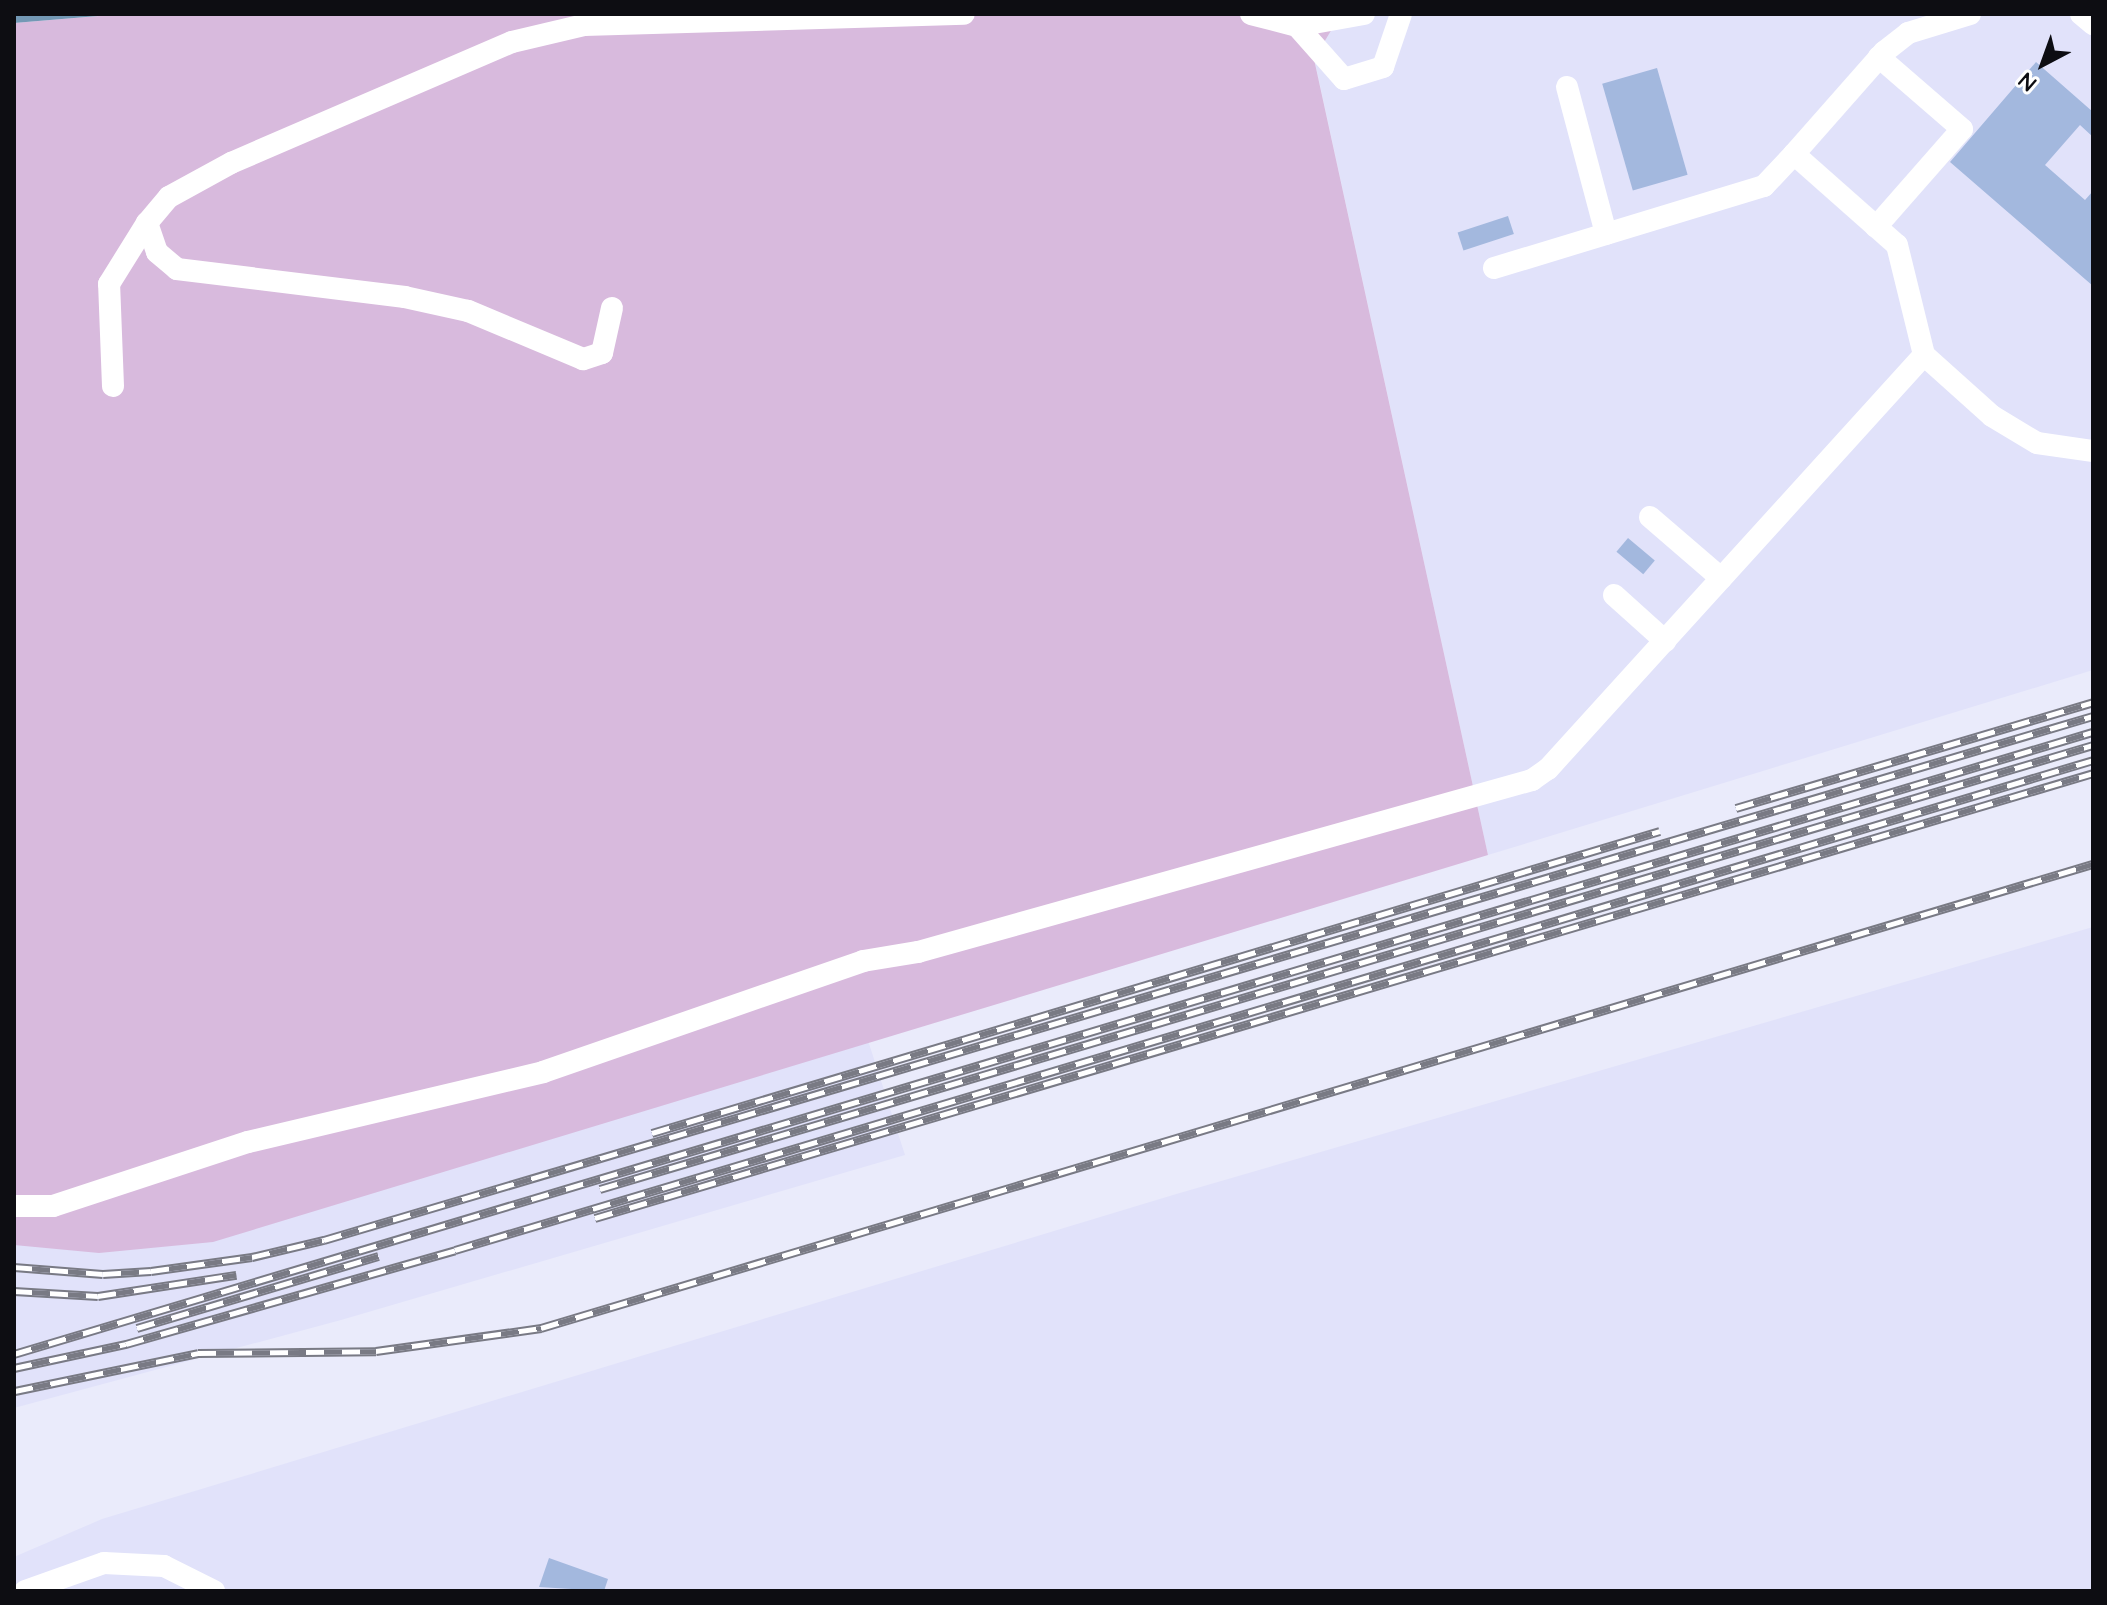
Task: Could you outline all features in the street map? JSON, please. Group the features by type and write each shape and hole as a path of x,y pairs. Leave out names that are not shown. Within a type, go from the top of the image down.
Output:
{"lane":[{"path":"113,386 109,284 147,223 169,197 231,163 512,42 584,25 964,14"},
{"path":"1251,14 1297,26 1364,14"},
{"path":"1297,26 1344,79 1383,67 1401,14"},
{"path":"1494,268 1764,186 1879,57 1908,33 1970,14"},
{"path":"2081,14 2093,24"},
{"path":"1876,227 1962,129 1879,57"},
{"path":"1567,87 1606,234"},
{"path":"1794,154 1876,227 1901,255 1924,355 1992,416 2037,443 2093,451"},
{"path":"147,223 157,252 177,269 421,300 468,311 583,359 602,353 612,308"},
{"path":"14,1206 53,1206 248,1142 543,1072 863,961 918,952 1532,780 1548,769 1924,355"},
{"path":"1650,517 1721,578"},
{"path":"1614,595 1665,641"},
{"path":"25,1591 104,1563 164,1566 214,1591"}],"shaded area":[{"path":"14,14 122,14 14,23"},
{"path":"123,14 1341,14 1314,59 1488,855 213,1242 99,1253 14,1245 14,23"},
{"path":"1341,14 2093,14 2093,670 1488,855 1314,58"},
{"path":"2093,927 2093,1591 14,1591 14,1557 102,1519 1173,1195"},
{"path":"862,1022 905,1155 341,1320 14,1408 14,1224"}],"building":[{"path":"2036,62 2093,112 2093,137 2080,125 2045,165 2085,200 2093,191 2093,286 1950,162"},
{"path":"1657,68 1688,175 1633,190 1602,84"},
{"path":"1508,216 1514,234 1463,250 1458,232"},
{"path":"1628,538 1655,560 1643,574 1616,552"},
{"path":"549,1558 608,1579 604,1591 539,1587"}],"railway":[{"path":"1736,808 2093,702"},
{"path":"14,1267 103,1274 151,1271 252,1257 324,1240 2093,716"},
{"path":"14,1354 2093,732"},
{"path":"600,1189 2093,745"},
{"path":"14,1368 126,1344 455,1250 2093,760"},
{"path":"595,1218 2093,773"},
{"path":"652,1133 1660,831"},
{"path":"15,1391 198,1353 376,1351 541,1328 2093,864"},
{"path":"137,1328 378,1256"},
{"path":"14,1291 98,1296 236,1275"}]}
